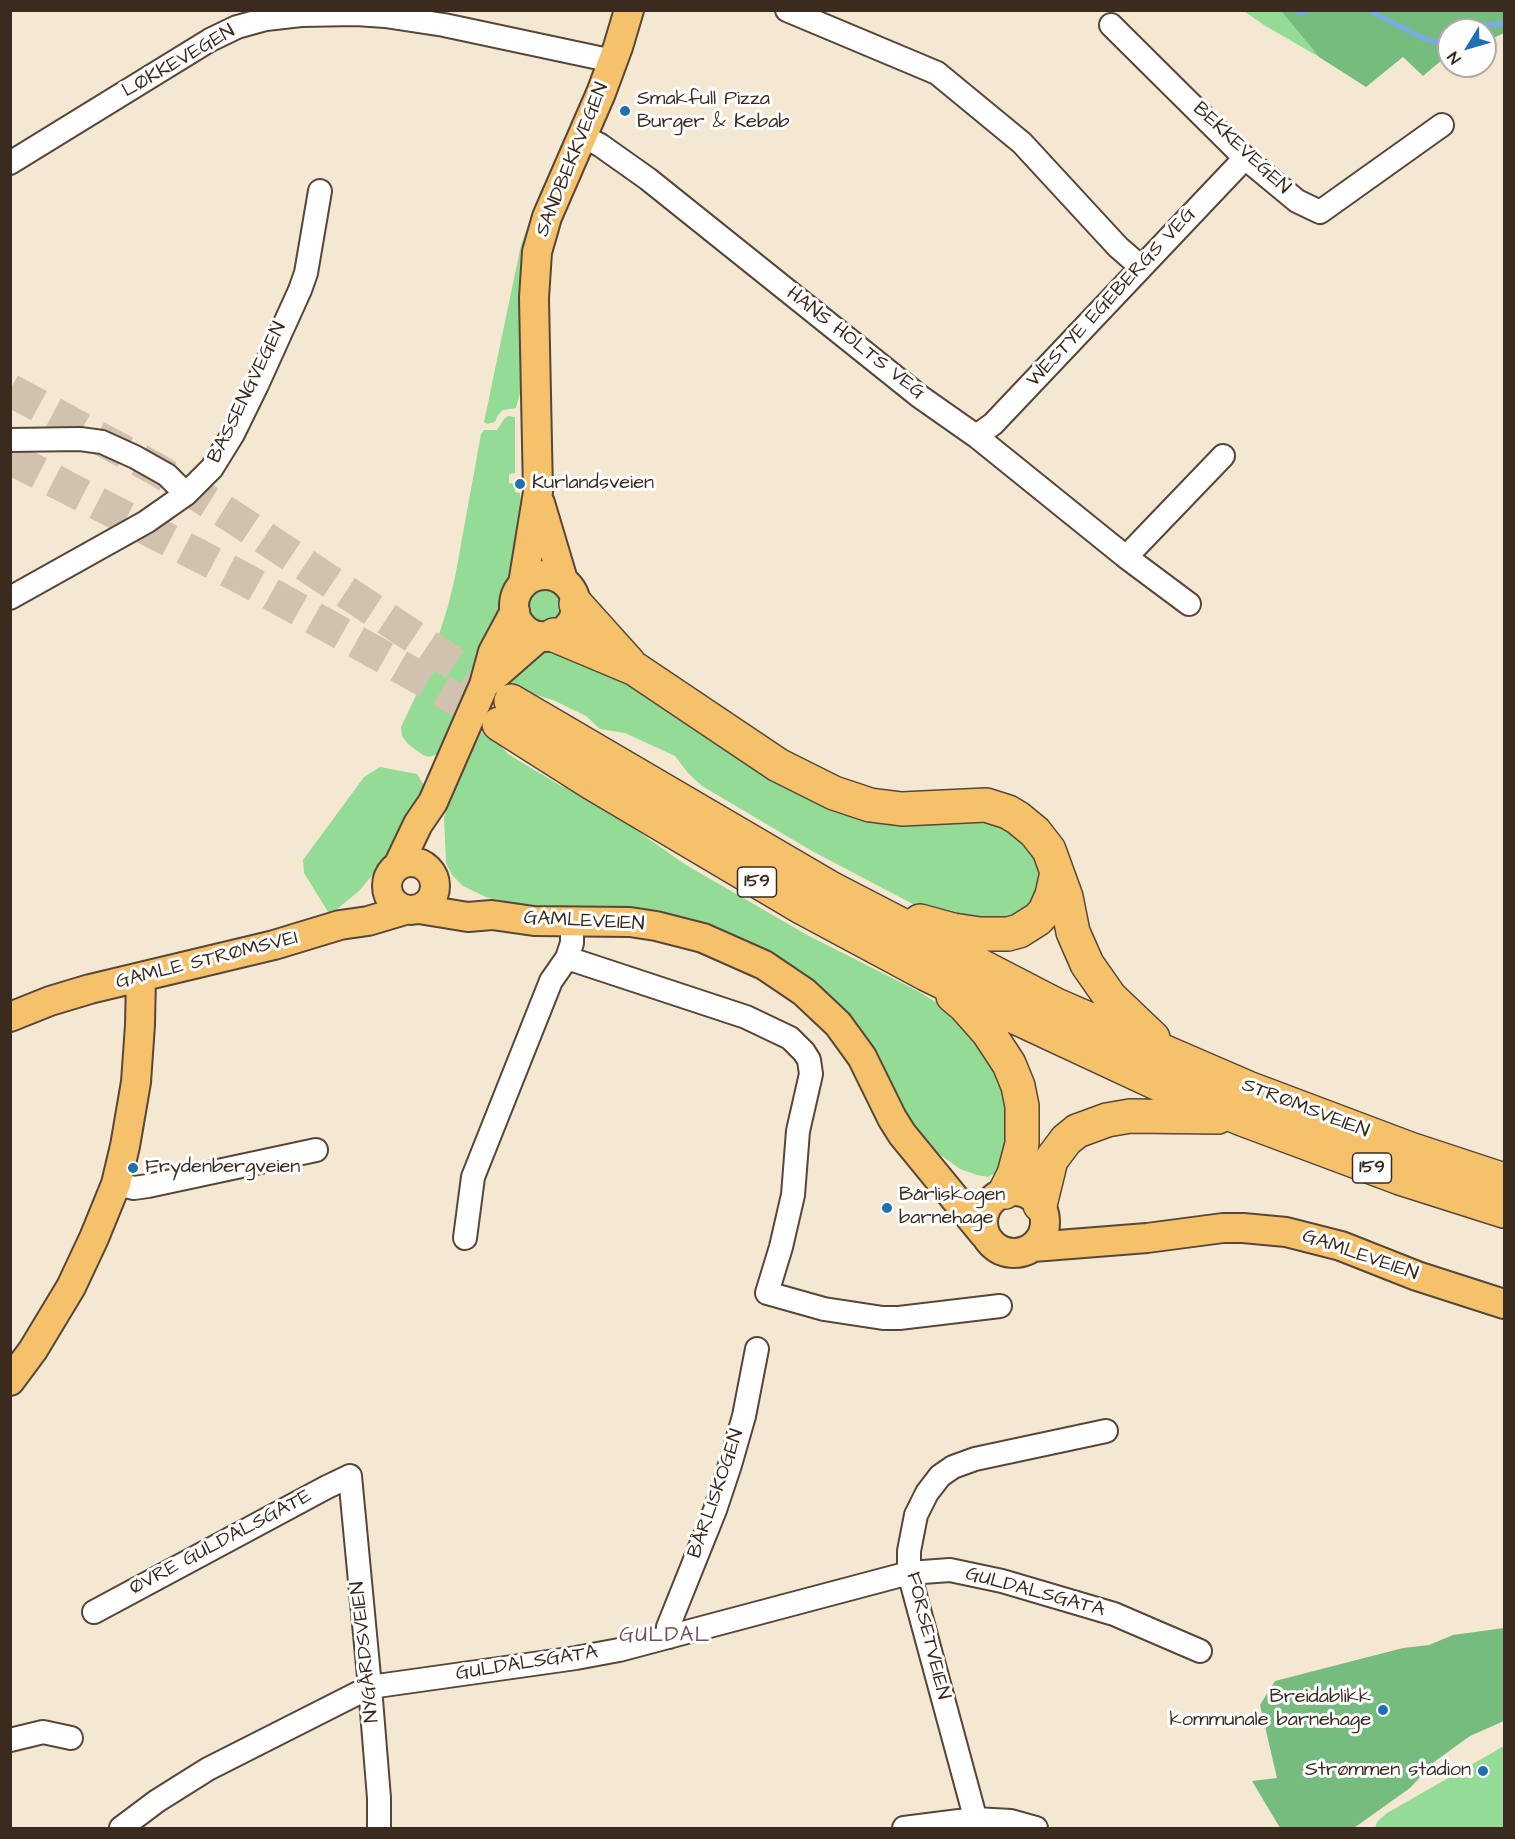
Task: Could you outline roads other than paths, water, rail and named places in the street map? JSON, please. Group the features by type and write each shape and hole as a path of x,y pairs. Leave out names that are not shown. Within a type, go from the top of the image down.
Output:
{"highway":[{"path":"570,592 634,669"},
{"path":"547,636 634,669 778,765 834,793 886,808 921,810 986,806 1008,812 1028,824 1049,850 1066,897 1073,932 1098,982 1124,1012 1174,1057"},
{"name":"159","path":"498,703 832,889 1056,1005 1174,1057"},
{"name":"159","path":"498,703 591,783 749,877 926,974 1108,1061 1242,1119"},
{"path":"832,889 925,923 953,930 1000,934 1019,931 1045,912 1052,895 1057,872"},
{"path":"926,974 965,1006 988,1032 1009,1064 1018,1086 1024,1123 1022,1144 1014,1174 1000,1194"},
{"name":"STRØMSVEIEN","path":"1174,1057 1326,1118 1504,1180"},
{"path":"1042,1208 1043,1186 1051,1160 1066,1140 1077,1131 1107,1120 1148,1115 1242,1119"},
{"name":"STRØMSVEIEN","path":"1242,1119 1400,1178 1504,1211"}],"main road":[{"name":"SANDBEKKVEGEN","path":"523,584 538,492 535,265 547,217 613,61 629,10"},
{"name":"SANDBEKKVEGEN","path":"538,492 570,592"},
{"path":"498,703 493,652 515,611 516,596 523,584 530,578 547,575 570,592 575,614 564,631 547,636 531,633 524,628 515,611"},
{"path":"433,802 435,887 430,900 412,909 399,907 389,897 387,891 393,871 418,824 498,703 547,636"},
{"path":"340,925 393,871 413,862 420,864 433,877"},
{"name":"GAMLEVEIEN","path":"433,877 492,915"},
{"name":"GAMLEVEIEN","path":"412,909 468,917 492,915 534,921 630,922 681,932 737,952 764,965 793,983 828,1012 847,1035 862,1057 891,1119 984,1234"},
{"name":"GAMLE STRØMSVEI","path":"10,1017 70,994 301,938 340,925 368,921 412,909"},
{"path":"10,1381 33,1350 71,1287 116,1184 134,1097 139,1047 141,977"},
{"name":"GAMLEVEIEN","path":"929,1167 1000,1194"},
{"path":"1015,1191 1024,1193 1033,1198 1042,1208 1045,1227 1039,1242 1018,1254 1001,1251 994,1247 984,1234 982,1217 989,1202 1000,1194 1015,1191"},
{"name":"GAMLEVEIEN","path":"1042,1208 1104,1240"},
{"name":"GAMLEVEIEN","path":"1033,1247 1147,1238 1223,1228 1286,1232 1341,1246 1418,1276 1504,1304"}],"street":[{"path":"787,10 937,73 1022,143 1118,247 1140,267"},
{"name":"LØKKEVEGEN","path":"10,163 210,40 237,27 266,19 356,14 385,16 452,27 613,61"},
{"name":"BEKKEVEGEN","path":"1111,25 1245,158 1297,201 1320,212 1442,125"},
{"name":"HANS HOLTS VEG","path":"582,136 600,145 648,179 919,396 976,436 1126,557 1189,604"},
{"name":"WESTYE EGEBERGS VEG","path":"976,436 993,424 1245,158"},
{"name":"BASSENGVEGEN","path":"10,598 146,522 186,494 212,468 233,434 300,290 306,273 320,191"},
{"path":"10,440 80,439 102,442 135,456 167,475 186,494"},
{"path":"1126,557 1223,456"},
{"path":"465,1239 473,1177 551,981 567,958 572,943 573,920"},
{"path":"567,958 746,1017 790,1038 809,1060 811,1074 798,1131 793,1195 767,1293 824,1309 883,1318 1000,1306"},
{"path":"116,1184 126,1187 148,1186 316,1150"},
{"name":"BÅRLISKOGEN","path":"669,1637 668,1627 715,1510 730,1465 744,1416 757,1349"},
{"name":"FORSETVEIEN","path":"976,1824 909,1573 909,1551 916,1515 933,1485 940,1476 953,1467 975,1459 1106,1431"},
{"name":"ØVRE GULDALSGATE","path":"94,1612 327,1486 350,1476"},
{"name":"NYGÅRDSVEIEN","path":"350,1476 379,1797 379,1828"},
{"name":"GULDALSGATA","path":"122,1828 157,1801 208,1769 370,1688 576,1658 669,1637 909,1573 950,1570 1002,1581 1114,1614 1200,1651"},
{"path":"10,1740 43,1732 71,1738"},
{"path":"904,1828 1011,1821 1036,1828"}],"waterway":[{"path":"1295,10 1301,14 1309,10"},
{"path":"1368,10 1423,38 1437,41"},
{"path":"1497,24 1504,23"}],"tunnel":[{"path":"10,390 156,469 233,517 509,700"},
{"path":"10,458 246,580 499,724"}],"place":[{"name":"Smakfull Pizza Burger & Kebab","path":"625,111"},
{"name":"Kurlandsveien","path":"520,484"},
{"name":"Frydenbergveien","path":"133,1168"},
{"name":"Bårliskogen barnehage","path":"887,1208"},
{"name":"Breidablikk kommunale barnehage","path":"1383,1710"},
{"name":"Strømmen stadion","path":"1483,1771"}],"district":[{"name":"GULDAL","path":"665,1637"}]}
